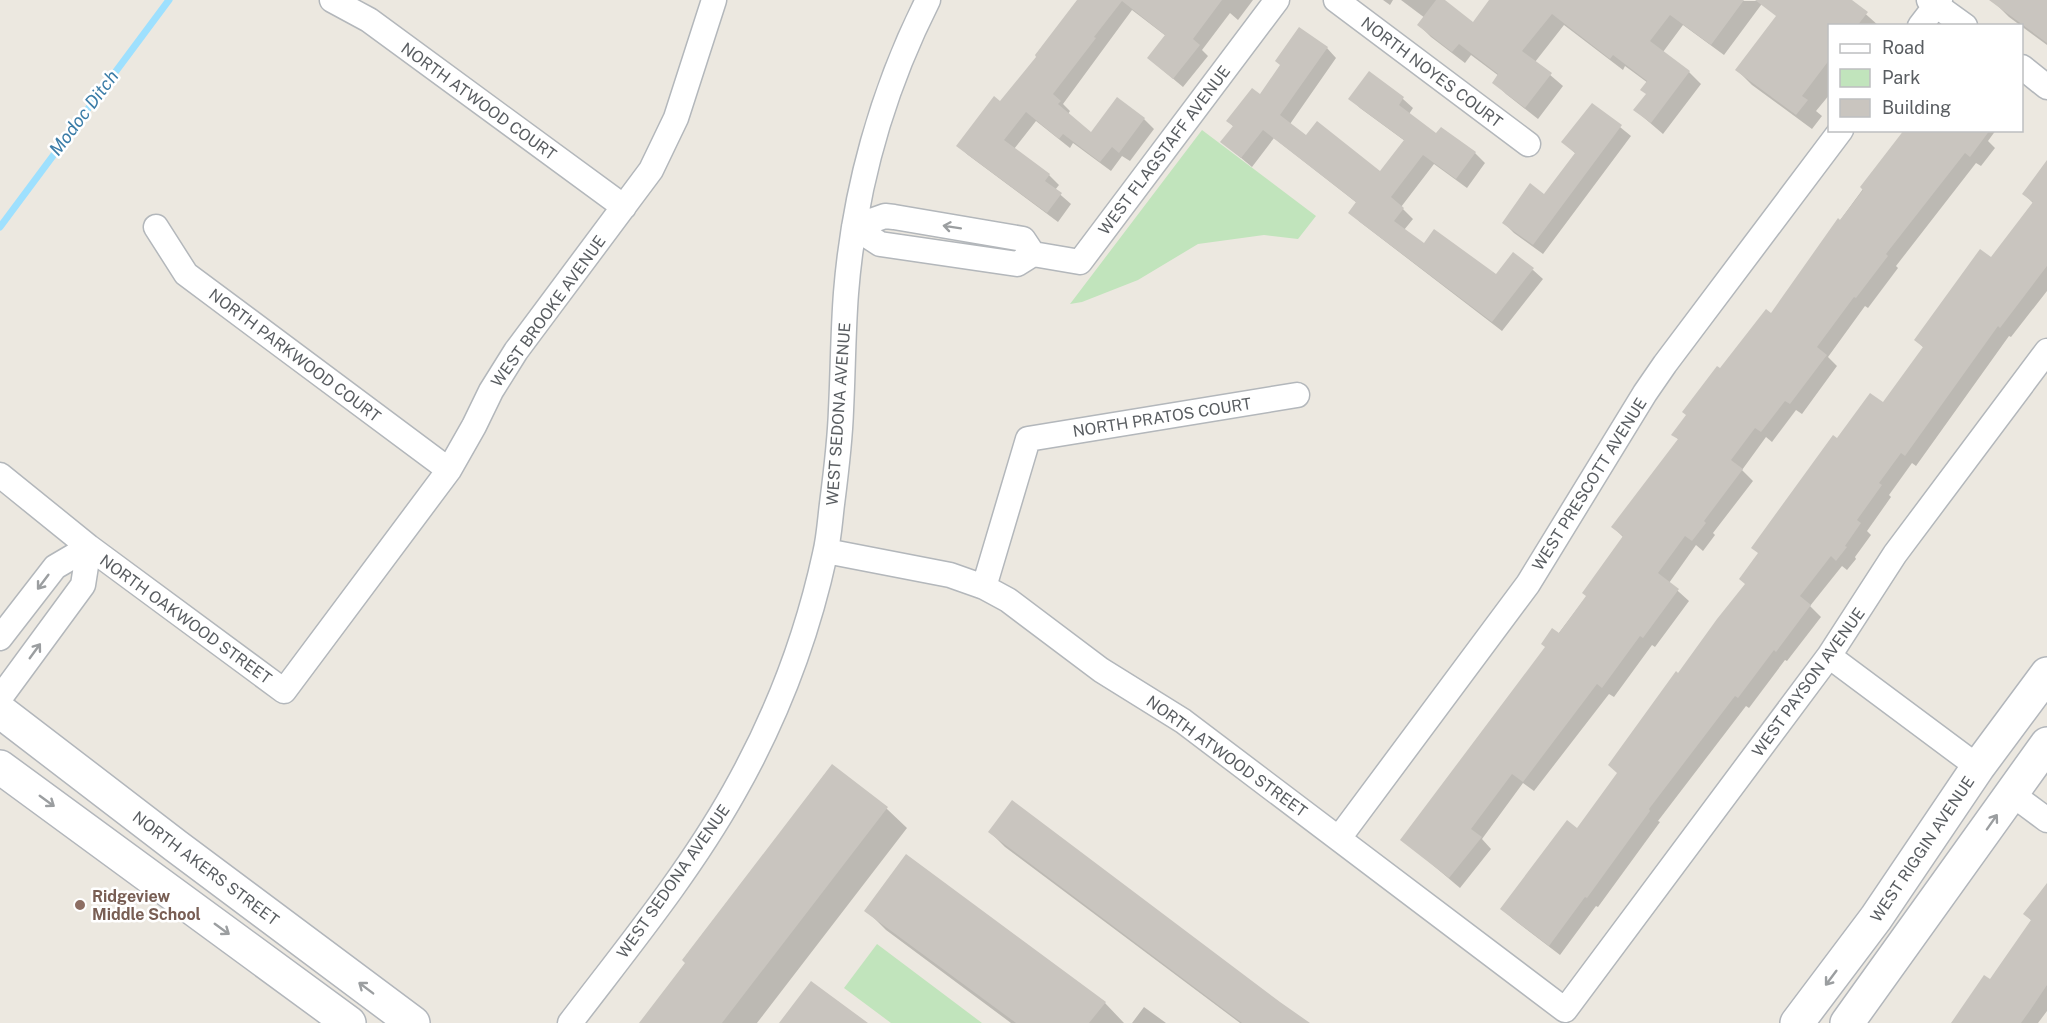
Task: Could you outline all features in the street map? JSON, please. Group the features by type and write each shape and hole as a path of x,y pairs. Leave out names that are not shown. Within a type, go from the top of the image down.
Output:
{"main road":[{"name":"WEST RIGGIN AVENUE","path":"1797,1023 1876,918 1978,767 2047,674"},
{"path":"2012,794 2008,773 2015,749 2047,701"},
{"name":"NORTH AKERS STREET","path":"0,711 413,1023"},
{"path":"0,739 133,830 176,846"},
{"path":"1847,1023 2047,744"},
{"path":"0,767 349,1023"},
{"path":"1836,1023 1847,992 1961,830 1980,797 1984,777 1978,767"}],"street":[{"name":"NORTH ATWOOD COURT","path":"332,0 369,20 624,207"},
{"name":"WEST BROOKE AVENUE","path":"284,691 449,470 491,391 516,351 651,170 676,118 714,0"},
{"name":"WEST SEDONA AVENUE","path":"570,1023 697,852 734,792 766,731 795,659 809,617 826,551 838,457 846,294 854,227 881,116 901,60 928,0"},
{"name":"WEST FLAGSTAFF AVENUE","path":"854,227 885,216 894,217 1023,239 1033,254 1080,262 1277,0"},
{"name":"NORTH NOYES COURT","path":"1336,0 1528,144"},
{"path":"1921,24 1935,2 1962,24"},
{"path":"2023,68 2047,87"},
{"name":"WEST PRESCOTT AVENUE","path":"1339,838 1528,584 1665,363 1839,132"},
{"name":"NORTH PARKWOOD COURT","path":"156,227 186,274 449,470"},
{"name":"WEST PAYSON AVENUE","path":"1565,1010 1829,656 1895,554 2047,351"},
{"name":"NORTH PRATOS COURT","path":"984,587 1028,439 1297,395"},
{"name":"NORTH OAKWOOD STREET","path":"0,475 89,547 284,691"},
{"path":"0,638 54,567 89,547"},
{"path":"0,698 83,585 89,547"},
{"name":"NORTH ATWOOD STREET","path":"826,551 950,575 984,587 1008,600 1118,681 1169,710 1565,1010"},
{"path":"1829,656 1978,767"},
{"path":"2012,794 2047,819"}],"green space":[{"path":"1202,130 1316,216 1298,239 1264,235 1198,244 1138,280 1082,302 1070,304"},
{"path":"877,944 982,1023 891,1023 844,988"}],"building":[{"path":"1077,0 1222,0 1193,39 1200,45 1173,79 1147,58 1165,35 1122,1 1053,94 1061,101 1058,104 1091,132 1117,97 1145,118 1119,153 1112,147 1100,162 1063,134 1059,139 1026,112 1004,140 1050,174 1045,181 1062,193 1047,213 956,146 994,96 1000,101 1036,57 1035,55"},
{"path":"1436,0 1445,0 1473,22 1489,0 1744,0 1711,45 1670,15 1650,41 1690,71 1651,123 1633,110 1646,94 1640,90 1647,81 1613,55 1610,59 1552,14 1522,51 1552,73 1525,108 1492,83 1498,74 1459,44 1452,52 1417,25"},
{"path":"1755,0 1852,0 1868,12 1859,24 1828,24 1828,62 1802,96 1808,100 1796,115 1735,70 1776,16"},
{"path":"1989,0 2047,0 2047,43"},
{"path":"1299,27 1328,47 1280,115 1306,135 1317,121 1380,171 1404,140 1348,99 1369,71 1404,97 1399,105 1436,133 1441,127 1476,152 1456,179 1423,155 1391,197 1404,208 1394,221 1424,243 1434,229 1496,274 1513,252 1534,268 1492,322 1348,213 1356,202 1263,130 1241,158 1220,142 1233,126 1226,121 1252,88 1260,94 1280,65 1275,61"},
{"path":"1592,103 1622,125 1533,245 1502,223 1530,183 1544,194 1575,153 1561,142"},
{"path":"1902,132 1989,132 1970,157 1965,153 1817,347 1827,355 1790,404 1785,401 1761,432 1755,428 1731,460 1743,469 1692,541 1685,536 1658,573 1679,589 1643,638 1640,636 1602,688 1597,684 1523,782 1512,774 1471,829 1482,837 1449,878 1400,840 1545,647 1541,644 1552,628 1559,633 1586,596 1582,593 1623,536 1611,527 1678,439 1671,435 1686,415 1682,412 1717,366 1720,368 1766,309 1771,313 1838,218 1840,220 1863,190 1860,187"},
{"path":"2047,160 2047,266 2000,328 1998,326 1905,456 1901,453 1879,483 1882,485 1857,520 1861,523 1845,546 1847,547 1836,561 1831,556 1800,596 1811,605 1738,698 1735,696 1649,809 1650,811 1587,898 1585,897 1549,946 1500,909 1567,820 1577,828 1617,773 1608,765 1676,671 1678,673 1745,584 1739,579 1758,553 1751,548 1833,435 1837,438 1870,393 1883,402 1923,347 1914,340 1980,249 1991,257 2033,202 2022,194"},
{"path":"832,764 888,807 722,1023 639,1023 685,963 682,960"},
{"path":"1012,800 1310,1023 1242,1023 988,832"},
{"path":"906,854 1106,1002 1089,1023 1016,1023 864,911"},
{"path":"2047,883 2047,985 2031,1009 2021,1023 1951,1023 1984,975 1990,979 2031,920 2023,914"},
{"path":"811,981 868,1023 779,1023"}],"waterway":[{"name":"Modoc Ditch","path":"0,227 169,0"}],"place":[{"name":"Ridgeview Middle School","path":"80,905"}]}
